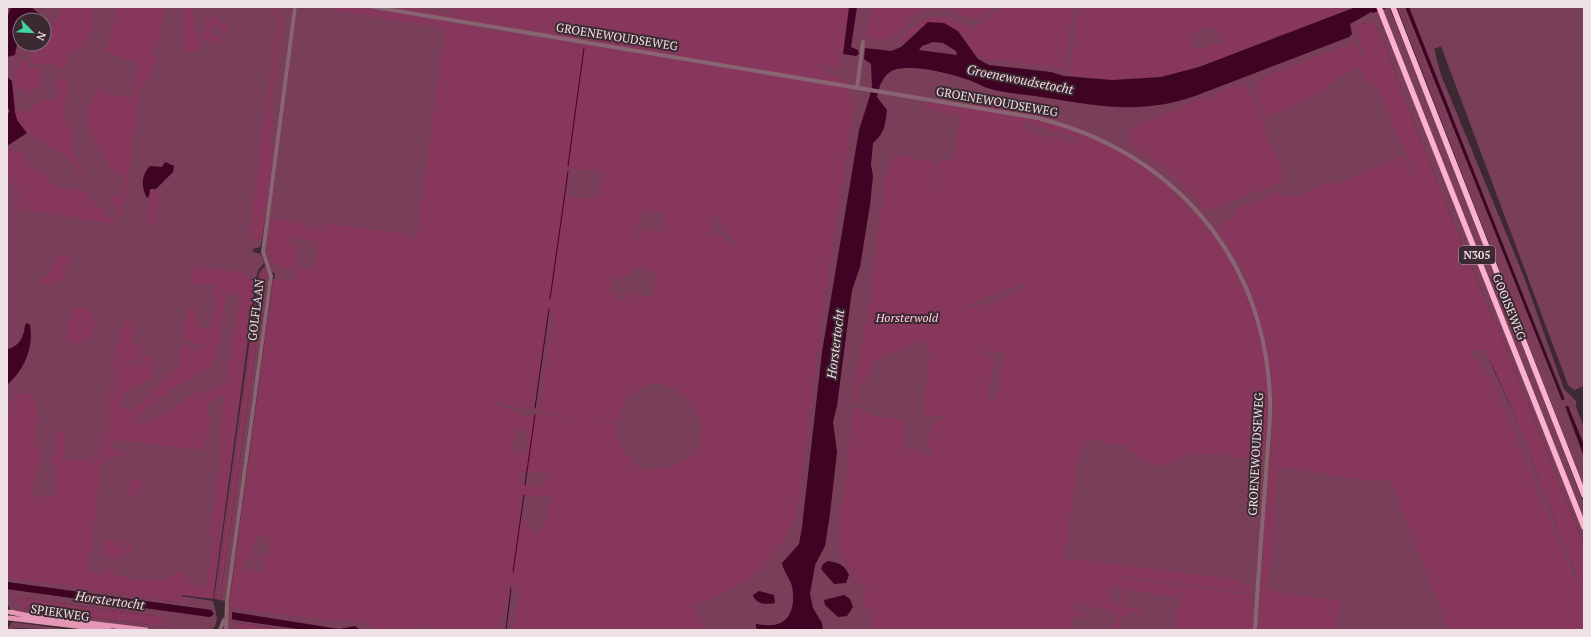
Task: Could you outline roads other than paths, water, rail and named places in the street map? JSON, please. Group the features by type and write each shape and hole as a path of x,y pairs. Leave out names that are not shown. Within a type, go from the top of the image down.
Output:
{"highway":[{"name":"GOOISEWEG","path":"1393,7 1584,495"},
{"name":"GOOISEWEG","path":"1380,10 1584,527"}],"main road":[{"path":"7,606 10,612 8,619"},
{"name":"SPIEKWEG","path":"10,612 30,616 146,630"},
{"name":"SPIEKWEG","path":"8,619 109,630"}],"street":[{"name":"GOLFLAAN","path":"226,630 225,617 271,276 262,252 295,7"},
{"name":"GROENEWOUDSEWEG","path":"374,7 1038,118 1093,135 1116,147 1156,172 1183,196 1216,235 1240,276 1259,323 1266,355 1269,376 1270,417 1254,630"},
{"path":"857,88 864,42"},
{"name":"GOLFLAAN","path":"220,630 225,617"}],"water":[{"path":"11,7 31,7 37,12 12,12 12,52 16,52 15,55 7,57 7,18"},
{"path":"849,7 857,7 851,47 858,50 859,54 856,56 843,54"},
{"path":"1356,7 1389,7 1373,13 1371,12 1350,24 1352,34 1349,37 1195,96 1176,102 1158,105 1140,107 1105,106 1008,93 984,87 969,80 933,70 914,68 897,69 885,76 879,88 877,97 887,110 886,120 880,136 873,143 871,165 873,176 870,205 860,267 852,290 837,406 833,422 837,452 830,514 825,546 815,565 810,594 813,608 822,623 823,630 760,630 756,628 756,624 778,624 784,621 791,612 793,600 792,588 782,563 799,544 802,527 822,352 859,130 872,89 871,64 864,59 865,48 891,51 901,47 928,22 944,23 958,31 978,59 989,65 1051,72 1064,76 1112,80 1161,77 1199,67","holes":["933,42 943,43 956,51 957,55 919,50 922,46"]},
{"path":"1409,7 1564,400 1562,400 1406,9"},
{"path":"7,77 12,81 17,120 27,133 7,146 7,115 10,111 7,107"},
{"path":"165,162 174,166 173,172 156,189 150,189 149,196 147,198 143,185 145,173 150,166 162,167"},
{"path":"27,323 30,325 31,334 29,350 18,373 7,385 7,349 18,344"},
{"path":"1566,406 1568,406 1584,445 1584,457"},
{"path":"828,561 838,563 845,568 849,575 846,583 834,584 821,569 823,564"},
{"name":"Horstertocht","path":"7,582 211,610 214,614 210,617 7,589"},
{"path":"759,591 774,595 775,603 765,604 756,600 753,595"},
{"path":"844,595 850,599 853,607 847,616 838,617 825,605 824,600"},
{"path":"232,612 339,629 355,626 360,630 306,630 235,620 232,619"}],"waterway":[{"path":"568,166 584,48"},
{"path":"550,299 568,172"},
{"path":"535,408 549,309"},
{"path":"525,485 535,415"},
{"path":"513,572 524,495"},
{"path":"506,630 511,588"}],"water label":[{"name":"Groenewoudsetocht","path":"1020,79"}],"park label":[{"name":"Horsterwold","path":"907,318"}]}
